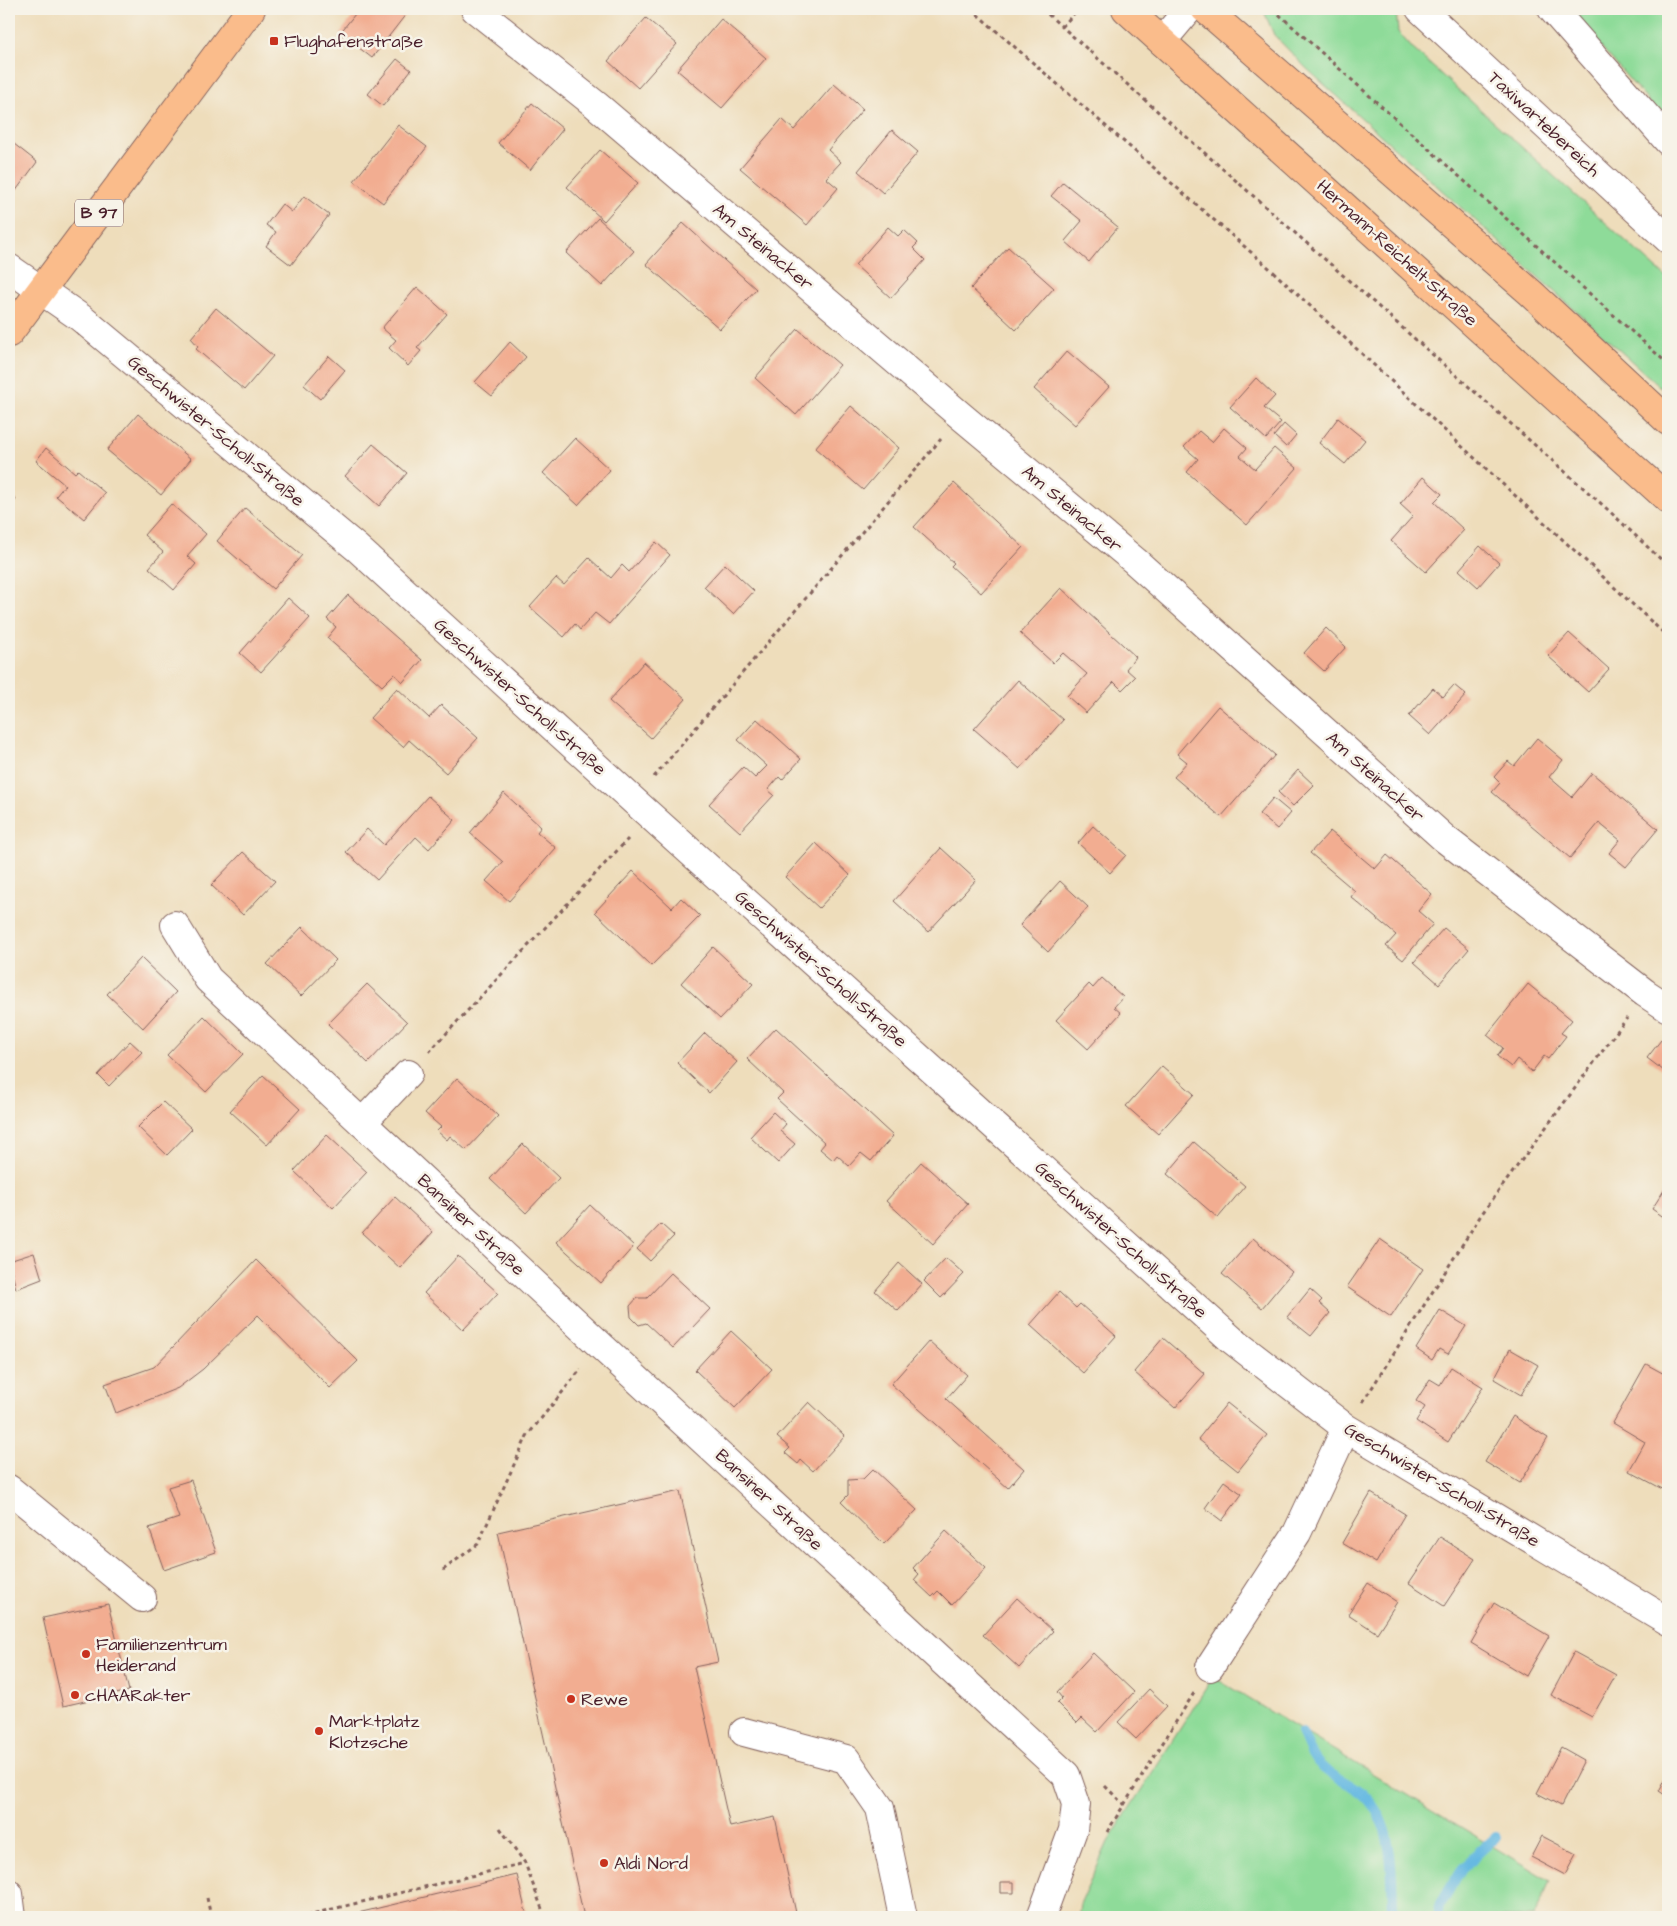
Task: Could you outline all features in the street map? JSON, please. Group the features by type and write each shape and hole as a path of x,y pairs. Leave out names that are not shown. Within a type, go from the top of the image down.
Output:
{"main road":[{"name":"B 97","path":"9,333 251,9"},
{"name":"Hermann-Reichelt-Straße","path":"1126,9 1668,499"},
{"path":"1205,9 1531,293 1668,421"}],"street":[{"name":"Am Steinacker","path":"475,9 596,105 961,416 1135,561 1445,839 1645,993 1668,1008"},
{"path":"1162,41 1189,9"},
{"name":"Taxiwartebereich","path":"1420,9 1668,239"},
{"path":"1552,9 1668,140"},
{"name":"Geschwister-Scholl-Straße","path":"9,268 81,318 357,548 642,808 1232,1340 1346,1428 1668,1621"},
{"name":"Bansiner Straße","path":"175,925 208,979 600,1345 1066,1775 1076,1804 1072,1830 1041,1917"},
{"path":"362,1123 408,1074"},
{"path":"1210,1668 1297,1533 1346,1428"},
{"path":"9,1489 142,1598"},
{"path":"744,1732 846,1759 880,1808 903,1917"},
{"path":"9,1894 12,1917"}],"path":[{"path":"971,9 1267,266 1668,637"},
{"path":"1042,9 1591,495 1668,566"},
{"path":"1062,27 1078,9"},
{"path":"1273,9 1668,364"},
{"path":"408,1074 642,808 961,416"},
{"path":"1346,1428 1481,1215 1645,993"},
{"path":"443,1570 478,1544 528,1436 600,1345"},
{"path":"1065,1852 1103,1838 1210,1668"},
{"path":"500,1828 525,1864 545,1917"},
{"path":"300,1917 525,1864"},
{"path":"206,1898 211,1917"}],"green space":[{"path":"1263,9 1396,9 1398,32 1413,49 1668,279 1668,394 1306,68 1274,35"},
{"path":"1568,9 1668,9 1668,124"},
{"path":"1213,1677 1550,1881 1534,1917 1078,1917 1080,1904 1108,1842"}],"building":[{"path":"359,9 410,9 372,58 340,33"},
{"path":"646,18 677,44 638,88 608,61"},
{"path":"721,19 766,58 722,108 677,70"},
{"path":"397,59 411,70 383,106 368,94"},
{"path":"834,84 863,109 828,150 841,162 826,178 838,188 807,225 740,168 782,119 794,130"},
{"path":"532,103 563,129 530,170 498,143"},
{"path":"398,125 427,147 383,203 354,181"},
{"path":"892,130 918,152 883,193 858,171"},
{"path":"9,140 37,162 9,200"},
{"path":"600,150 638,183 604,221 567,187"},
{"path":"1063,182 1118,227 1089,262 1065,241 1082,221 1051,196"},
{"path":"304,196 329,215 291,265 266,246 276,232 266,225 282,204 292,212"},
{"path":"598,218 634,251 602,286 566,253"},
{"path":"683,223 756,289 720,329 646,264"},
{"path":"888,227 898,236 904,230 918,243 913,248 925,260 891,298 855,265"},
{"path":"1008,247 1054,288 1016,330 971,288"},
{"path":"417,287 447,314 417,348 421,351 408,366 389,348 396,340 382,328"},
{"path":"216,308 273,356 244,390 196,349 198,346 191,338"},
{"path":"798,329 840,365 796,415 755,378"},
{"path":"510,342 526,357 492,396 475,382"},
{"path":"1067,351 1109,387 1075,425 1034,389"},
{"path":"329,356 345,370 320,399 304,385"},
{"path":"1256,378 1275,396 1264,408 1281,422 1266,439 1230,407"},
{"path":"851,406 899,448 863,490 815,448"},
{"path":"138,414 191,459 161,495 107,450"},
{"path":"1338,418 1365,440 1345,464 1319,443"},
{"path":"1284,424 1296,435 1286,447 1274,436"},
{"path":"1224,428 1247,448 1240,456 1255,469 1274,448 1297,468 1247,525 1187,472 1198,459 1184,447 1199,431 1212,442"},
{"path":"575,438 610,470 578,505 543,473"},
{"path":"373,444 407,473 379,506 345,476"},
{"path":"46,448 75,473 78,470 105,493 84,519 56,496 65,485 36,461"},
{"path":"1423,477 1442,494 1434,502 1464,530 1426,572 1391,541 1413,516 1400,504"},
{"path":"954,483 1023,547 981,593 951,566 954,563 914,527"},
{"path":"9,490 16,500 9,506"},
{"path":"171,504 206,534 187,556 196,564 174,590 149,568 163,552 144,535"},
{"path":"245,508 302,555 273,589 217,541"},
{"path":"656,542 670,555 609,624 595,613 580,630 575,624 564,637 530,607 556,578 564,585 589,558 611,578 622,565 629,572"},
{"path":"1480,546 1499,563 1478,587 1459,570"},
{"path":"725,564 754,591 733,614 704,587"},
{"path":"1061,588 1136,657 1126,669 1135,677 1122,690 1114,682 1086,713 1067,696 1087,674 1063,653 1053,663 1020,633"},
{"path":"348,595 422,660 403,682 394,674 382,686 327,638 336,627 327,619"},
{"path":"288,598 310,618 261,672 240,653"},
{"path":"1326,628 1346,647 1324,671 1304,653"},
{"path":"1569,633 1609,669 1588,692 1548,656"},
{"path":"644,662 686,699 651,738 609,701"},
{"path":"1018,680 1063,720 1020,769 974,729"},
{"path":"1454,685 1466,695 1430,735 1409,716 1433,688 1443,697"},
{"path":"397,688 429,718 441,705 478,738 446,773 409,740 403,747 370,718"},
{"path":"1218,706 1275,755 1221,817 1174,777 1187,762 1177,754"},
{"path":"757,719 801,759 782,780 779,777 768,790 774,795 740,832 709,804 743,767 755,778 767,766 738,740"},
{"path":"1537,738 1563,760 1549,777 1572,797 1592,773 1658,829 1626,867 1609,853 1620,840 1599,823 1570,858 1492,792 1500,783 1494,777 1508,761 1514,766"},
{"path":"1298,770 1314,785 1293,806 1278,792"},
{"path":"504,793 541,827 537,832 556,848 509,901 486,881 503,862 470,833"},
{"path":"428,796 455,820 429,849 416,837 377,880 346,852 367,829 384,845"},
{"path":"1273,798 1291,813 1277,829 1259,814"},
{"path":"1093,826 1126,855 1110,873 1078,843"},
{"path":"1330,831 1375,869 1387,855 1432,894 1418,911 1433,924 1403,960 1386,946 1396,935 1351,897 1355,891 1310,853"},
{"path":"816,843 850,875 819,908 785,877"},
{"path":"941,848 976,880 928,932 894,901"},
{"path":"243,852 275,881 243,915 211,885"},
{"path":"633,871 672,908 681,898 700,916 651,966 595,912"},
{"path":"1060,881 1088,907 1048,952 1020,925"},
{"path":"302,927 336,960 301,996 267,964"},
{"path":"1444,928 1469,949 1439,984 1414,962"},
{"path":"713,947 753,984 720,1019 681,983"},
{"path":"141,958 176,992 143,1028 107,994"},
{"path":"1102,978 1123,997 1114,1007 1121,1013 1088,1049 1056,1020 1089,984 1093,988"},
{"path":"367,984 407,1022 368,1063 328,1024"},
{"path":"1528,984 1572,1020 1561,1033 1566,1036 1548,1059 1544,1056 1532,1072 1517,1059 1511,1067 1497,1056 1503,1048 1487,1035"},
{"path":"204,1016 243,1054 206,1092 167,1055"},
{"path":"776,1028 893,1136 871,1161 861,1153 849,1166 837,1155 833,1160 820,1149 825,1143 777,1099 783,1093 747,1059"},
{"path":"705,1033 737,1062 709,1093 677,1063"},
{"path":"1661,1040 1668,1045 1668,1074 1647,1058"},
{"path":"130,1041 142,1052 109,1086 98,1075"},
{"path":"1162,1066 1194,1094 1158,1134 1126,1106"},
{"path":"263,1075 300,1109 267,1145 230,1111"},
{"path":"457,1078 498,1116 466,1150 450,1136 447,1140 437,1131 441,1127 425,1113"},
{"path":"163,1102 192,1129 167,1155 138,1127"},
{"path":"773,1112 786,1124 780,1131 795,1144 778,1163 750,1137"},
{"path":"327,1135 367,1172 333,1208 294,1171"},
{"path":"1194,1142 1245,1186 1218,1218 1167,1174"},
{"path":"523,1144 559,1178 526,1213 490,1179"},
{"path":"921,1162 968,1204 933,1244 886,1201"},
{"path":"1668,1184 1668,1220 1652,1209"},
{"path":"395,1197 433,1232 400,1268 362,1233"},
{"path":"590,1205 634,1246 601,1283 556,1242"},
{"path":"661,1224 674,1236 650,1261 637,1249"},
{"path":"1253,1238 1292,1272 1262,1308 1222,1274"},
{"path":"1380,1239 1423,1269 1391,1317 1347,1287"},
{"path":"34,1253 42,1279 16,1289 9,1261"},
{"path":"458,1256 498,1293 463,1330 424,1293"},
{"path":"946,1258 964,1274 941,1298 924,1281"},
{"path":"256,1260 358,1361 330,1388 258,1315 203,1369 178,1388 116,1413 105,1384 154,1367"},
{"path":"899,1263 922,1284 898,1311 875,1291"},
{"path":"671,1273 710,1309 673,1348 646,1323 639,1325 631,1317 630,1306 637,1298 647,1298"},
{"path":"1310,1289 1322,1300 1319,1303 1330,1313 1311,1336 1287,1317"},
{"path":"1059,1292 1076,1308 1080,1304 1116,1336 1083,1373 1030,1325"},
{"path":"1440,1310 1466,1326 1448,1354 1439,1349 1432,1360 1416,1349"},
{"path":"731,1331 772,1369 735,1408 695,1370"},
{"path":"1163,1338 1205,1374 1175,1408 1134,1372"},
{"path":"929,1341 967,1375 946,1399 1024,1469 1008,1488 891,1384"},
{"path":"9,1345 13,1356 9,1357"},
{"path":"1510,1349 1538,1365 1521,1395 1494,1379"},
{"path":"1646,1364 1668,1376 1668,1448 1665,1453 1668,1455 1668,1492 1629,1471 1645,1442 1613,1423"},
{"path":"1451,1367 1483,1387 1448,1442 1416,1421 1425,1407 1416,1401 1430,1379 1440,1385"},
{"path":"809,1402 845,1436 813,1471 801,1460 798,1464 785,1453 790,1448 777,1437"},
{"path":"1227,1403 1267,1435 1238,1471 1198,1439"},
{"path":"1513,1416 1548,1438 1520,1483 1485,1462"},
{"path":"873,1469 917,1510 884,1544 841,1502 848,1495 848,1480 863,1479"},
{"path":"191,1480 216,1552 164,1570 149,1528 179,1518 168,1487"},
{"path":"1224,1481 1242,1494 1222,1521 1205,1508"},
{"path":"680,1491 718,1662 694,1667 730,1827 775,1817 796,1913 776,1917 584,1917 498,1532"},
{"path":"1371,1493 1405,1514 1376,1563 1342,1543"},
{"path":"946,1531 986,1568 952,1605 938,1591 932,1597 914,1580 919,1574 913,1568"},
{"path":"1440,1537 1475,1559 1444,1606 1409,1583"},
{"path":"1368,1583 1397,1602 1377,1633 1348,1614"},
{"path":"1017,1598 1053,1631 1019,1668 983,1635"},
{"path":"1494,1603 1549,1636 1526,1676 1471,1643"},
{"name":"Familienzentrum Heiderand","path":"108,1604 129,1691 63,1706 43,1618"},
{"path":"1574,1652 1616,1675 1592,1717 1551,1695"},
{"path":"1093,1653 1134,1692 1097,1732 1082,1718 1077,1723 1057,1703 1062,1698 1057,1692"},
{"path":"1149,1689 1167,1706 1136,1739 1118,1722"},
{"path":"1561,1747 1584,1760 1561,1806 1537,1793"},
{"path":"1668,1774 1668,1797 1659,1791"},
{"path":"1542,1836 1576,1854 1565,1875 1531,1857"},
{"path":"517,1875 527,1917 341,1917"},
{"path":"1001,1882 1014,1882 1014,1893 1001,1893"}],"waterway":[{"path":"1302,1733 1312,1755 1318,1763 1365,1796 1381,1821 1390,1851 1392,1917"},
{"path":"1437,1917 1439,1907 1462,1868 1496,1837"}],"place":[{"name":"Flughafenstraße","path":"274,41"},
{"name":"Familienzentrum Heiderand","path":"86,1654"},
{"name":"cHAARakter","path":"75,1695"},
{"name":"Rewe","path":"571,1699"},
{"name":"Marktplatz Klotzsche","path":"319,1731"},
{"name":"Aldi Nord","path":"604,1863"}]}
